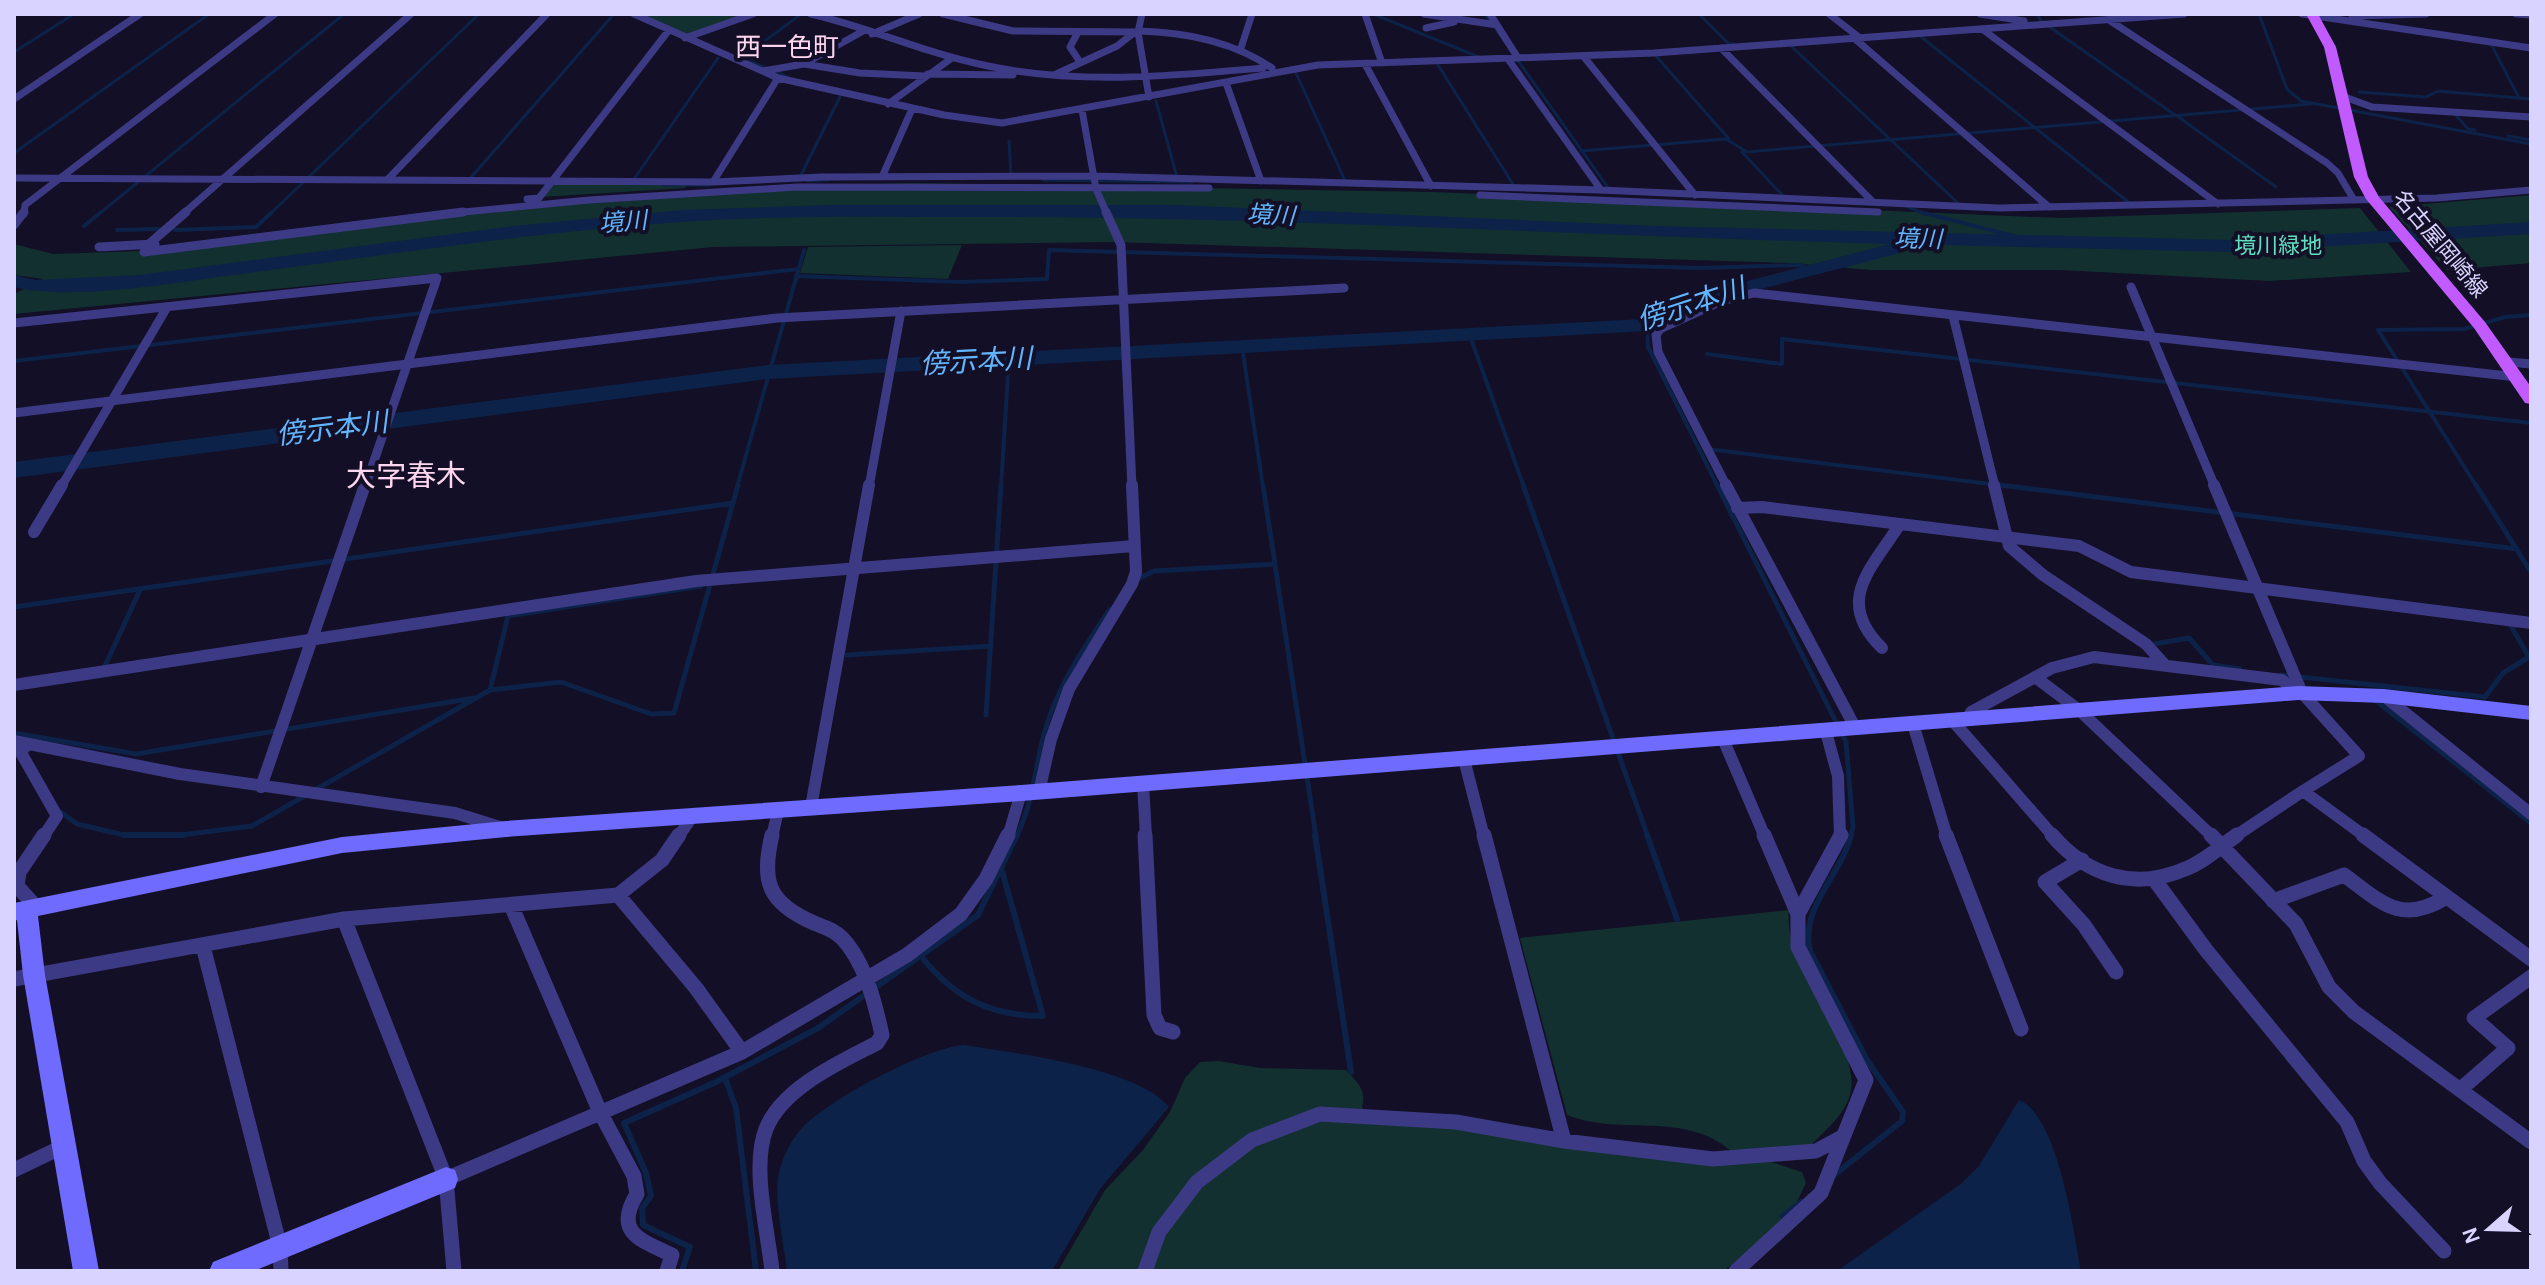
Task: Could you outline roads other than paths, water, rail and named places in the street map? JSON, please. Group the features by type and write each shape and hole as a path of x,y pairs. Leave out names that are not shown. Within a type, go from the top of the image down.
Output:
{"main road":[{"name":"名古屋岡崎線","path":"2309,14 2330,47 2361,177 2376,204 2513,370 2531,399"}],"street":[{"path":"14,99 140,14"},
{"path":"14,225 24,216 25,205 275,14"},
{"path":"147,248 411,14"},
{"path":"388,179 547,14"},
{"path":"634,14 778,78 912,109 1002,123 1283,71 1382,63 1584,57 2184,14"},
{"path":"685,38 753,14"},
{"path":"811,14 952,58 1032,73 1147,77 1271,68"},
{"path":"763,71 804,64 868,32 919,14"},
{"path":"943,14 979,27 1077,34 1137,32 1192,36 1240,51 1283,71"},
{"path":"1142,14 1137,32 1149,97"},
{"path":"1240,51 1252,14"},
{"path":"1365,14 1382,63"},
{"path":"1424,14 1497,25"},
{"path":"1490,14 1518,58"},
{"path":"1829,14 2049,207"},
{"path":"1980,14 2039,25"},
{"path":"2309,14 2531,48"},
{"path":"2346,21 2359,15 2426,14"},
{"path":"2516,14 2531,15"},
{"path":"1426,28 1457,20"},
{"path":"2109,20 2327,163 2338,173 2354,200"},
{"path":"1982,29 2218,204"},
{"path":"147,248 539,198 669,30"},
{"path":"1054,75 1078,59 1120,46 1137,32"},
{"path":"1077,34 1070,49 1078,59"},
{"path":"1721,48 1872,201"},
{"path":"1584,57 1695,195"},
{"path":"888,104 952,58"},
{"path":"1508,59 1601,190"},
{"path":"804,64 860,73 1032,73"},
{"path":"1365,64 1431,186"},
{"path":"713,182 778,78"},
{"path":"1226,83 1261,181"},
{"path":"2342,96 2372,107 2531,117"},
{"path":"882,177 912,109"},
{"path":"222,1271 280,1259 446,1179 742,1052 907,955 961,914 986,879 1007,839 1030,792 1056,720 1085,657 1132,588 1136,572 1121,243 1095,184 1082,110"},
{"path":"14,178 713,182 882,177 1468,195 1878,212"},
{"path":"99,247 147,248 438,215 662,194 877,185 1261,181 2049,207 2354,200 2376,204 2531,190"},
{"path":"14,323 437,278 261,787"},
{"path":"2131,287 2259,587 2300,693"},
{"path":"14,413 777,318 1344,288"},
{"path":"1856,729 1737,508 1658,352 1656,335 1660,329 1712,305 1754,293 2154,337 2513,370 2531,364"},
{"path":"34,532 166,309"},
{"path":"811,807 901,311"},
{"path":"1953,316 2009,546 2043,575 2123,626 2146,644 2164,664"},
{"path":"1737,508 1762,507 2079,546 2131,572 2531,623"},
{"path":"1882,648 1860,623 1857,608 1862,586 1900,524"},
{"path":"14,685 696,581 1134,546"},
{"path":"2094,657 2282,680 2300,693 2359,756 2187,869 2154,879 2110,878 2064,849 2019,800 1961,720 2052,668 2094,657"},
{"path":"2035,677 2079,710 2222,846 2296,924 2329,987 2354,1012 2462,1088 2531,1142"},
{"path":"26,910 342,845 506,829 1826,732 2300,693 2384,696 2531,713"},
{"path":"2384,696 2531,814"},
{"path":"1913,724 1938,814 2021,1029"},
{"path":"1798,914 1841,836 1838,776 1826,732"},
{"path":"1723,739 1798,914 1798,947 1866,1080 1842,1137 1839,1155 1821,1193 1736,1271"},
{"path":"19,748 261,787 455,813 506,829"},
{"path":"19,748 57,816 19,872 17,886 26,910 24,977 86,1271"},
{"path":"1464,759 1564,1141"},
{"path":"1143,783 1154,1015 1160,1028 1173,1032"},
{"path":"2303,791 2531,959"},
{"path":"772,1271 762,1156 767,1126 794,1095 877,1043 882,1035 875,999 842,937 781,907 766,887 765,868 778,811"},
{"path":"24,977 344,919 618,895 662,860 692,817"},
{"path":"2082,860 2045,882 2084,925 2116,972"},
{"path":"2273,901 2344,875 2401,912 2426,912 2445,898"},
{"path":"2154,879 2206,950 2347,1122 2364,1161 2380,1183 2444,1251"},
{"path":"618,895 696,988 742,1052"},
{"path":"511,905 600,1112 634,1176 637,1194 627,1210 629,1228 634,1237 672,1255 667,1271"},
{"path":"344,919 446,1179 454,1271"},
{"path":"203,946 280,1259"},
{"path":"2462,1088 2508,1048 2474,1018 2531,977"},
{"path":"1145,1271 1159,1232 1197,1182 1252,1140 1320,1114 1456,1122 1564,1141 1713,1159 1816,1151 1842,1137"},
{"path":"14,1170 62,1147"}],"water":[{"path":"964,1045 1104,1072 1153,1093 1169,1107 1100,1189 1052,1271 787,1271 777,1182 785,1155 797,1134 832,1104 878,1077 927,1055"},
{"path":"2019,1100 2033,1110 2054,1150 2069,1204 2081,1271 1837,1271 1962,1183 1979,1166"}],"waterway":[{"path":"14,52 74,14"},
{"path":"14,153 209,14"},
{"path":"99,214 344,14"},
{"path":"270,214 479,14"},
{"path":"467,182 614,14"},
{"path":"1373,14 1479,57"},
{"path":"1485,14 1582,151"},
{"path":"1699,14 1729,44 1734,44"},
{"path":"2037,14 2041,21 2175,115"},
{"path":"2259,14 2287,89 2301,101 2531,144"},
{"path":"788,77 742,58 800,15"},
{"path":"1920,36 2035,128"},
{"path":"2491,44 2519,98"},
{"path":"1791,46 1891,140"},
{"path":"1656,56 1729,139"},
{"path":"632,182 718,58"},
{"path":"1438,65 1516,189"},
{"path":"1296,73 1347,185"},
{"path":"2359,92 2426,97 2438,91 2519,98"},
{"path":"799,179 840,97"},
{"path":"2519,98 2531,99"},
{"path":"1156,101 1178,181"},
{"path":"2035,128 2311,104"},
{"path":"2455,114 2468,129 2475,130"},
{"path":"2177,116 2276,187"},
{"path":"1891,140 2035,128"},
{"path":"2035,128 2132,205"},
{"path":"2508,136 2531,140"},
{"path":"1582,151 1726,139 1747,152 1891,140"},
{"path":"1891,140 1959,204"},
{"path":"1009,141 1011,176"},
{"path":"1582,151 1609,189"},
{"path":"1742,152 1784,197"},
{"path":"807,181 829,180"},
{"path":"1043,180 1193,182"},
{"path":"663,185 709,185"},
{"path":"1906,206 1921,212"},
{"name":"境川","path":"14,281 35,286 139,281 513,232 682,216 829,211 1176,211 1656,232 2233,246 2531,228"},
{"path":"84,226 101,212"},
{"path":"175,230 256,227 272,212"},
{"path":"1921,212 2041,243"},
{"path":"1921,212 1925,214"},
{"path":"117,230 160,229"},
{"name":"傍示本川","path":"14,470 768,372 1647,325 1692,301 1893,249"},
{"path":"797,276 804,250"},
{"path":"797,276 961,282 1047,279 1049,250 1700,268 1801,265 1810,269"},
{"path":"14,361 798,269"},
{"path":"737,487 797,276"},
{"path":"2429,412 2378,330 2464,329 2505,317 2531,315"},
{"path":"1647,325 1648,347 1717,485"},
{"path":"1469,333 1524,487"},
{"path":"1707,354 1782,364 1782,339 2429,412"},
{"path":"1242,346 1263,487"},
{"path":"1001,487 1009,358"},
{"path":"2429,412 2531,423"},
{"path":"2429,412 2477,487"},
{"path":"1708,449 2015,487"},
{"path":"733,503 738,485"},
{"path":"990,646 1001,485"},
{"path":"1263,485 1275,564"},
{"path":"1523,485 1648,837"},
{"path":"1717,485 1846,742 1853,827 1850,837"},
{"path":"1999,485 2516,549"},
{"path":"2476,485 2516,549"},
{"path":"14,607 733,503"},
{"path":"490,690 561,682 651,714 674,713 733,503"},
{"path":"2516,549 2531,572"},
{"path":"1138,579 1154,571 1275,564"},
{"path":"1275,564 1316,837"},
{"path":"490,690 508,616 701,586"},
{"path":"104,668 140,590"},
{"path":"1016,837 1028,807 1044,733 1055,703 1076,661 1110,609"},
{"path":"2281,675 2485,697 2503,673 2529,657 2511,626 2514,626"},
{"path":"2154,644 2189,638 2213,665 2240,669"},
{"path":"847,655 990,646"},
{"path":"986,715 990,646"},
{"path":"181,835 252,826 490,690"},
{"path":"14,733 136,754 474,698"},
{"path":"2375,700 2531,823"},
{"path":"62,813 77,824 124,835"},
{"path":"124,835 181,835"},
{"path":"682,1271 690,1247 643,1225 642,1208 651,1196 646,1173 624,1123 714,1083 818,1028 978,915 1017,835"},
{"path":"1315,835 1351,1072"},
{"path":"1647,835 1677,919"},
{"path":"1833,1176 1902,1121 1903,1112 1867,1060 1810,951 1808,935 1816,905 1851,835"},
{"path":"921,956 947,983 974,1002 1006,1013 1043,1016 1002,871"},
{"path":"725,1078 736,1108 756,1271"},
{"path":"1783,1216 1801,1202"}],"district":[{"name":"西一色町","path":"787,47"},
{"name":"大字春木","path":"406,476"}],"park label":[{"name":"境川緑地","path":"2278,246"}]}
